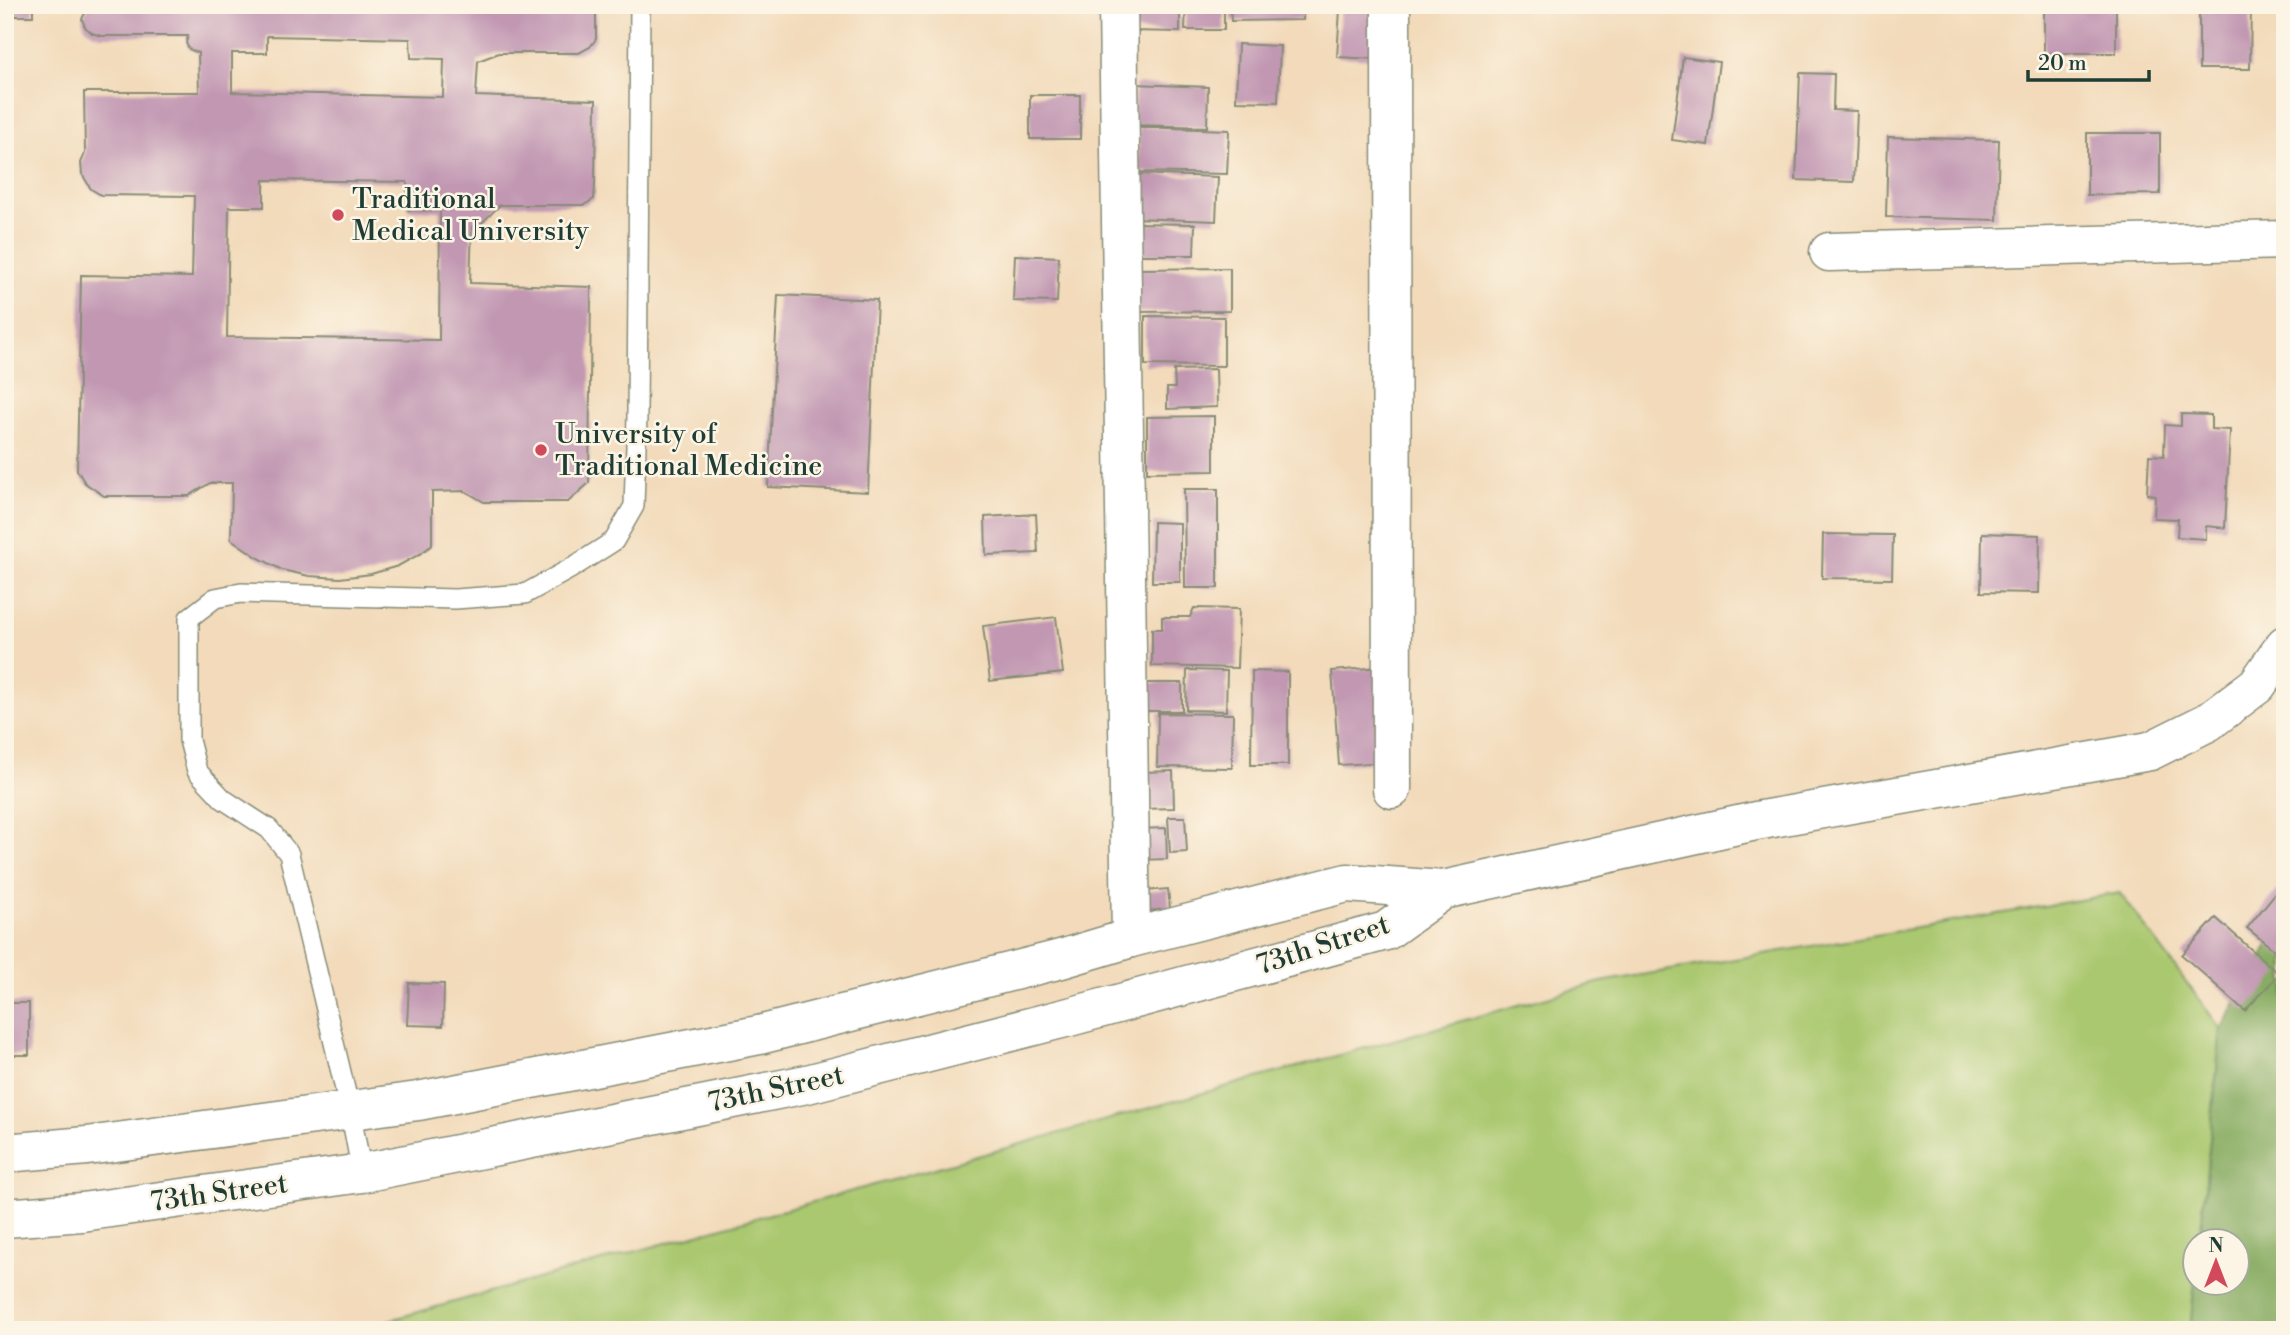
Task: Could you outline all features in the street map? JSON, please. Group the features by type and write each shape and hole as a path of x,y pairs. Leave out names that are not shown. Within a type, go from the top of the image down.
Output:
{"main road":[{"path":"1118,5 1131,938"},
{"path":"1391,5 1392,789"},
{"path":"1829,252 2285,240"},
{"path":"1443,890 1756,821 2150,751 2208,722 2257,685 2285,645"},
{"name":"73th Street","path":"5,1153 87,1146 418,1101 759,1035 1347,883 1443,890"},
{"name":"73th Street","path":"5,1218 82,1212 362,1173 807,1084 1073,1016 1386,931 1443,890"}],"lane":[{"path":"362,1173 350,1110 289,854 269,829 223,799 197,771 190,740 190,618 215,598 241,593 455,599 525,594 614,541 634,506 640,5"}],"green space":[{"path":"2120,893 2221,1029 2201,1226 2182,1226 2182,1296 2193,1296 2190,1330 354,1330 1601,982"},
{"path":"2285,916 2285,1330 2190,1330 2193,1296 2252,1296 2252,1226 2201,1226 2221,1029"}],"building":[{"path":"5,5 33,5 33,16 5,16"},
{"path":"89,5 596,5 596,39 590,47 579,53 499,53 478,61 476,96 596,100 595,185 594,199 584,205 500,205 481,224 472,227 470,283 591,287 589,483 568,502 484,502 465,491 432,492 432,545 398,566 371,574 340,578 309,576 282,570 231,539 232,483 210,483 189,496 104,496 85,483 77,470 81,275 192,277 194,196 101,195 91,189 82,174 81,163 85,153 84,92 199,92 198,53 189,49 186,43 188,36 101,36 85,27 82,19","holes":["267,36 410,39 411,58 444,59 443,97 232,92 232,53 267,53","264,180 407,182 408,210 440,211 439,340 227,337 229,207 264,207"]},
{"path":"1129,5 1180,5 1180,32 1129,31"},
{"path":"1186,5 1224,5 1224,30 1185,30"},
{"path":"1230,5 1303,5 1303,20 1231,21"},
{"path":"2044,5 2116,5 2116,53 2044,53"},
{"path":"2199,5 2251,5 2250,69 2199,69"},
{"path":"1340,9 1381,11 1377,59 1337,57"},
{"path":"1238,44 1280,46 1278,102 1236,101"},
{"path":"1683,57 1719,62 1708,145 1672,140"},
{"path":"1800,73 1834,74 1833,110 1857,111 1854,182 1796,180"},
{"path":"1135,84 1208,87 1207,127 1133,125"},
{"path":"1030,95 1080,95 1080,139 1030,139"},
{"path":"1139,127 1229,130 1227,174 1138,172"},
{"path":"2087,133 2160,133 2160,194 2087,195"},
{"path":"1888,137 1999,140 1997,220 1886,217"},
{"path":"1135,174 1218,177 1216,221 1133,218"},
{"path":"1134,223 1195,224 1194,255 1134,255"},
{"path":"1015,255 1059,257 1057,302 1013,301"},
{"path":"1230,268 1230,311 1138,312 1138,269"},
{"path":"778,295 877,300 868,492 768,487"},
{"path":"1145,316 1224,317 1224,366 1145,365"},
{"path":"1216,369 1217,407 1167,409 1167,388 1175,388 1174,370"},
{"path":"2181,414 2211,415 2211,429 2230,430 2225,528 2206,526 2206,539 2177,537 2178,519 2154,518 2155,495 2147,494 2149,455 2164,456 2165,425 2181,426"},
{"path":"1214,416 1214,471 1147,472 1147,417"},
{"path":"1184,489 1218,489 1218,588 1185,588"},
{"path":"1036,514 1038,553 986,555 985,517"},
{"path":"1153,522 1180,523 1180,582 1152,582"},
{"path":"1982,533 2040,535 2039,593 1981,592"},
{"path":"1823,534 1893,535 1892,579 1822,578"},
{"path":"1194,608 1239,609 1237,668 1152,666 1152,629 1162,629 1162,617 1190,617"},
{"path":"1056,617 1063,673 990,681 983,626"},
{"path":"1381,667 1387,762 1339,765 1332,671"},
{"path":"1187,670 1227,671 1226,711 1186,710"},
{"path":"1252,671 1288,672 1288,765 1251,765"},
{"path":"1134,683 1182,683 1182,711 1134,711"},
{"path":"1158,713 1233,714 1232,768 1157,767"},
{"path":"1173,771 1174,808 1143,809 1142,772"},
{"path":"1168,817 1185,817 1187,852 1170,853"},
{"path":"1166,828 1167,859 1139,860 1138,829"},
{"path":"2285,881 2285,956 2284,958 2247,928"},
{"path":"1168,889 1170,909 1147,911 1145,891"},
{"path":"2216,918 2279,974 2245,1011 2182,955"},
{"path":"409,983 444,984 443,1026 407,1025"},
{"path":"5,1003 29,1003 29,1055 5,1055"}],"place":[{"name":"Traditional Medical University","path":"338,215"},
{"name":"University of Traditional Medicine","path":"541,450"}]}
